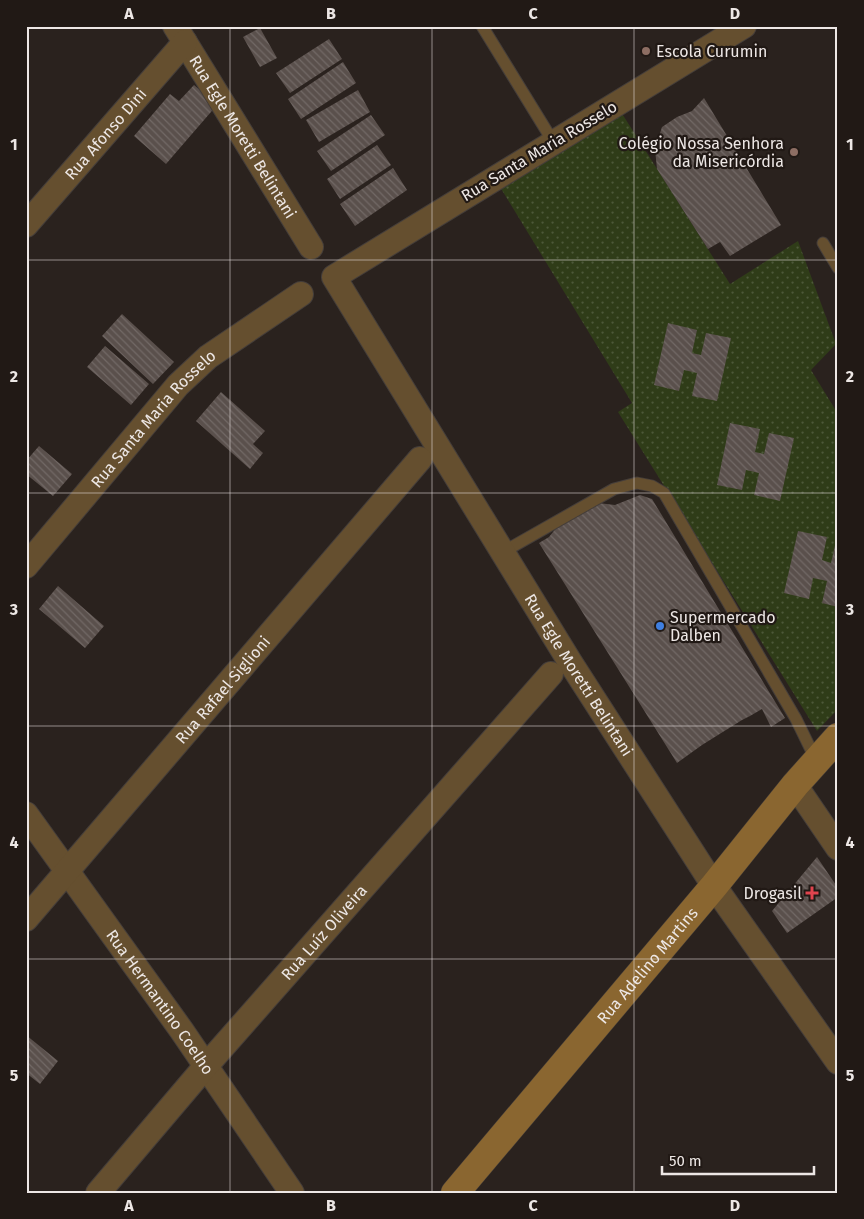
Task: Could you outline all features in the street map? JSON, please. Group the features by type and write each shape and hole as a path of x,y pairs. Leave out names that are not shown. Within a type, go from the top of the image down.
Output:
{"main road":[{"name":"Rua Adelino Martins","path":"454,1193 714,886 795,785 838,737"}],"street":[{"name":"Rua Santa Maria Rosselo","path":"334,277 744,26"},
{"name":"Rua Afonso Dini","path":"26,225 180,34"},
{"name":"Rua Egle Moretti Belintani","path":"180,34 311,246"},
{"name":"Rua Egle Moretti Belintani","path":"334,277 570,662 714,886 838,1062"},
{"name":"Rua Santa Maria Rosselo","path":"26,566 178,385 208,357 301,294"},
{"name":"Rua Rafael Siglioni","path":"26,919 420,459"},
{"name":"Rua Luíz Oliveira","path":"98,1193 205,1067 551,674"},
{"path":"795,785 838,848"},
{"name":"Rua Hermantino Coelho","path":"26,814 182,1031 292,1193"}],"lane":[{"path":"482,26 554,142"},
{"path":"823,242 838,268"},
{"path":"503,552 614,489 637,483 652,486 664,493 796,719 817,761"}],"green space":[{"path":"621,112 730,284 798,241 836,344 811,370 838,414 838,709 817,731 618,412 632,403 500,187"}],"building":[{"path":"260,28 277,58 260,67 243,37"},
{"path":"329,39 342,59 290,93 276,73"},
{"path":"343,62 356,83 301,119 288,99"},
{"path":"194,85 217,105 166,164 134,136 170,94 179,101"},
{"path":"358,90 370,112 319,142 306,120"},
{"path":"704,98 781,225 730,256 720,242 708,249 657,169 655,149 662,127 677,117 692,111"},
{"path":"371,115 385,135 331,171 317,151"},
{"path":"377,145 391,165 340,199 327,179"},
{"path":"393,168 407,190 355,226 340,204"},
{"path":"122,314 174,362 153,384 102,336"},
{"path":"668,323 697,330 692,353 701,355 706,333 731,338 717,401 692,396 697,373 684,370 679,391 654,385"},
{"path":"105,346 149,384 131,405 87,367"},
{"path":"221,392 265,431 253,444 263,453 250,469 196,421"},
{"path":"730,423 760,429 755,452 764,454 769,433 794,438 780,501 754,495 759,473 746,470 742,490 717,485"},
{"path":"39,446 72,474 53,496 26,474 26,461"},
{"name":"Supermercado Dalben","path":"640,495 652,499 785,718 771,727 762,709 702,745 677,763 539,543 549,537 561,522 598,503 615,505"},
{"path":"798,531 827,537 822,560 831,563 836,541 838,541 838,607 822,603 827,581 813,578 809,599 784,593"},
{"path":"58,586 104,626 85,648 39,609"},
{"name":"Drogasil","path":"817,857 838,888 838,897 787,933 772,911"},
{"path":"26,1035 58,1061 40,1084 26,1073"}],"place":[{"name":"Escola Curumin","path":"646,51"},
{"name":"Colégio Nossa Senhora da Misericórdia","path":"794,152"},
{"name":"Supermercado Dalben","path":"660,626"},
{"name":"Drogasil","path":"812,893"}]}
